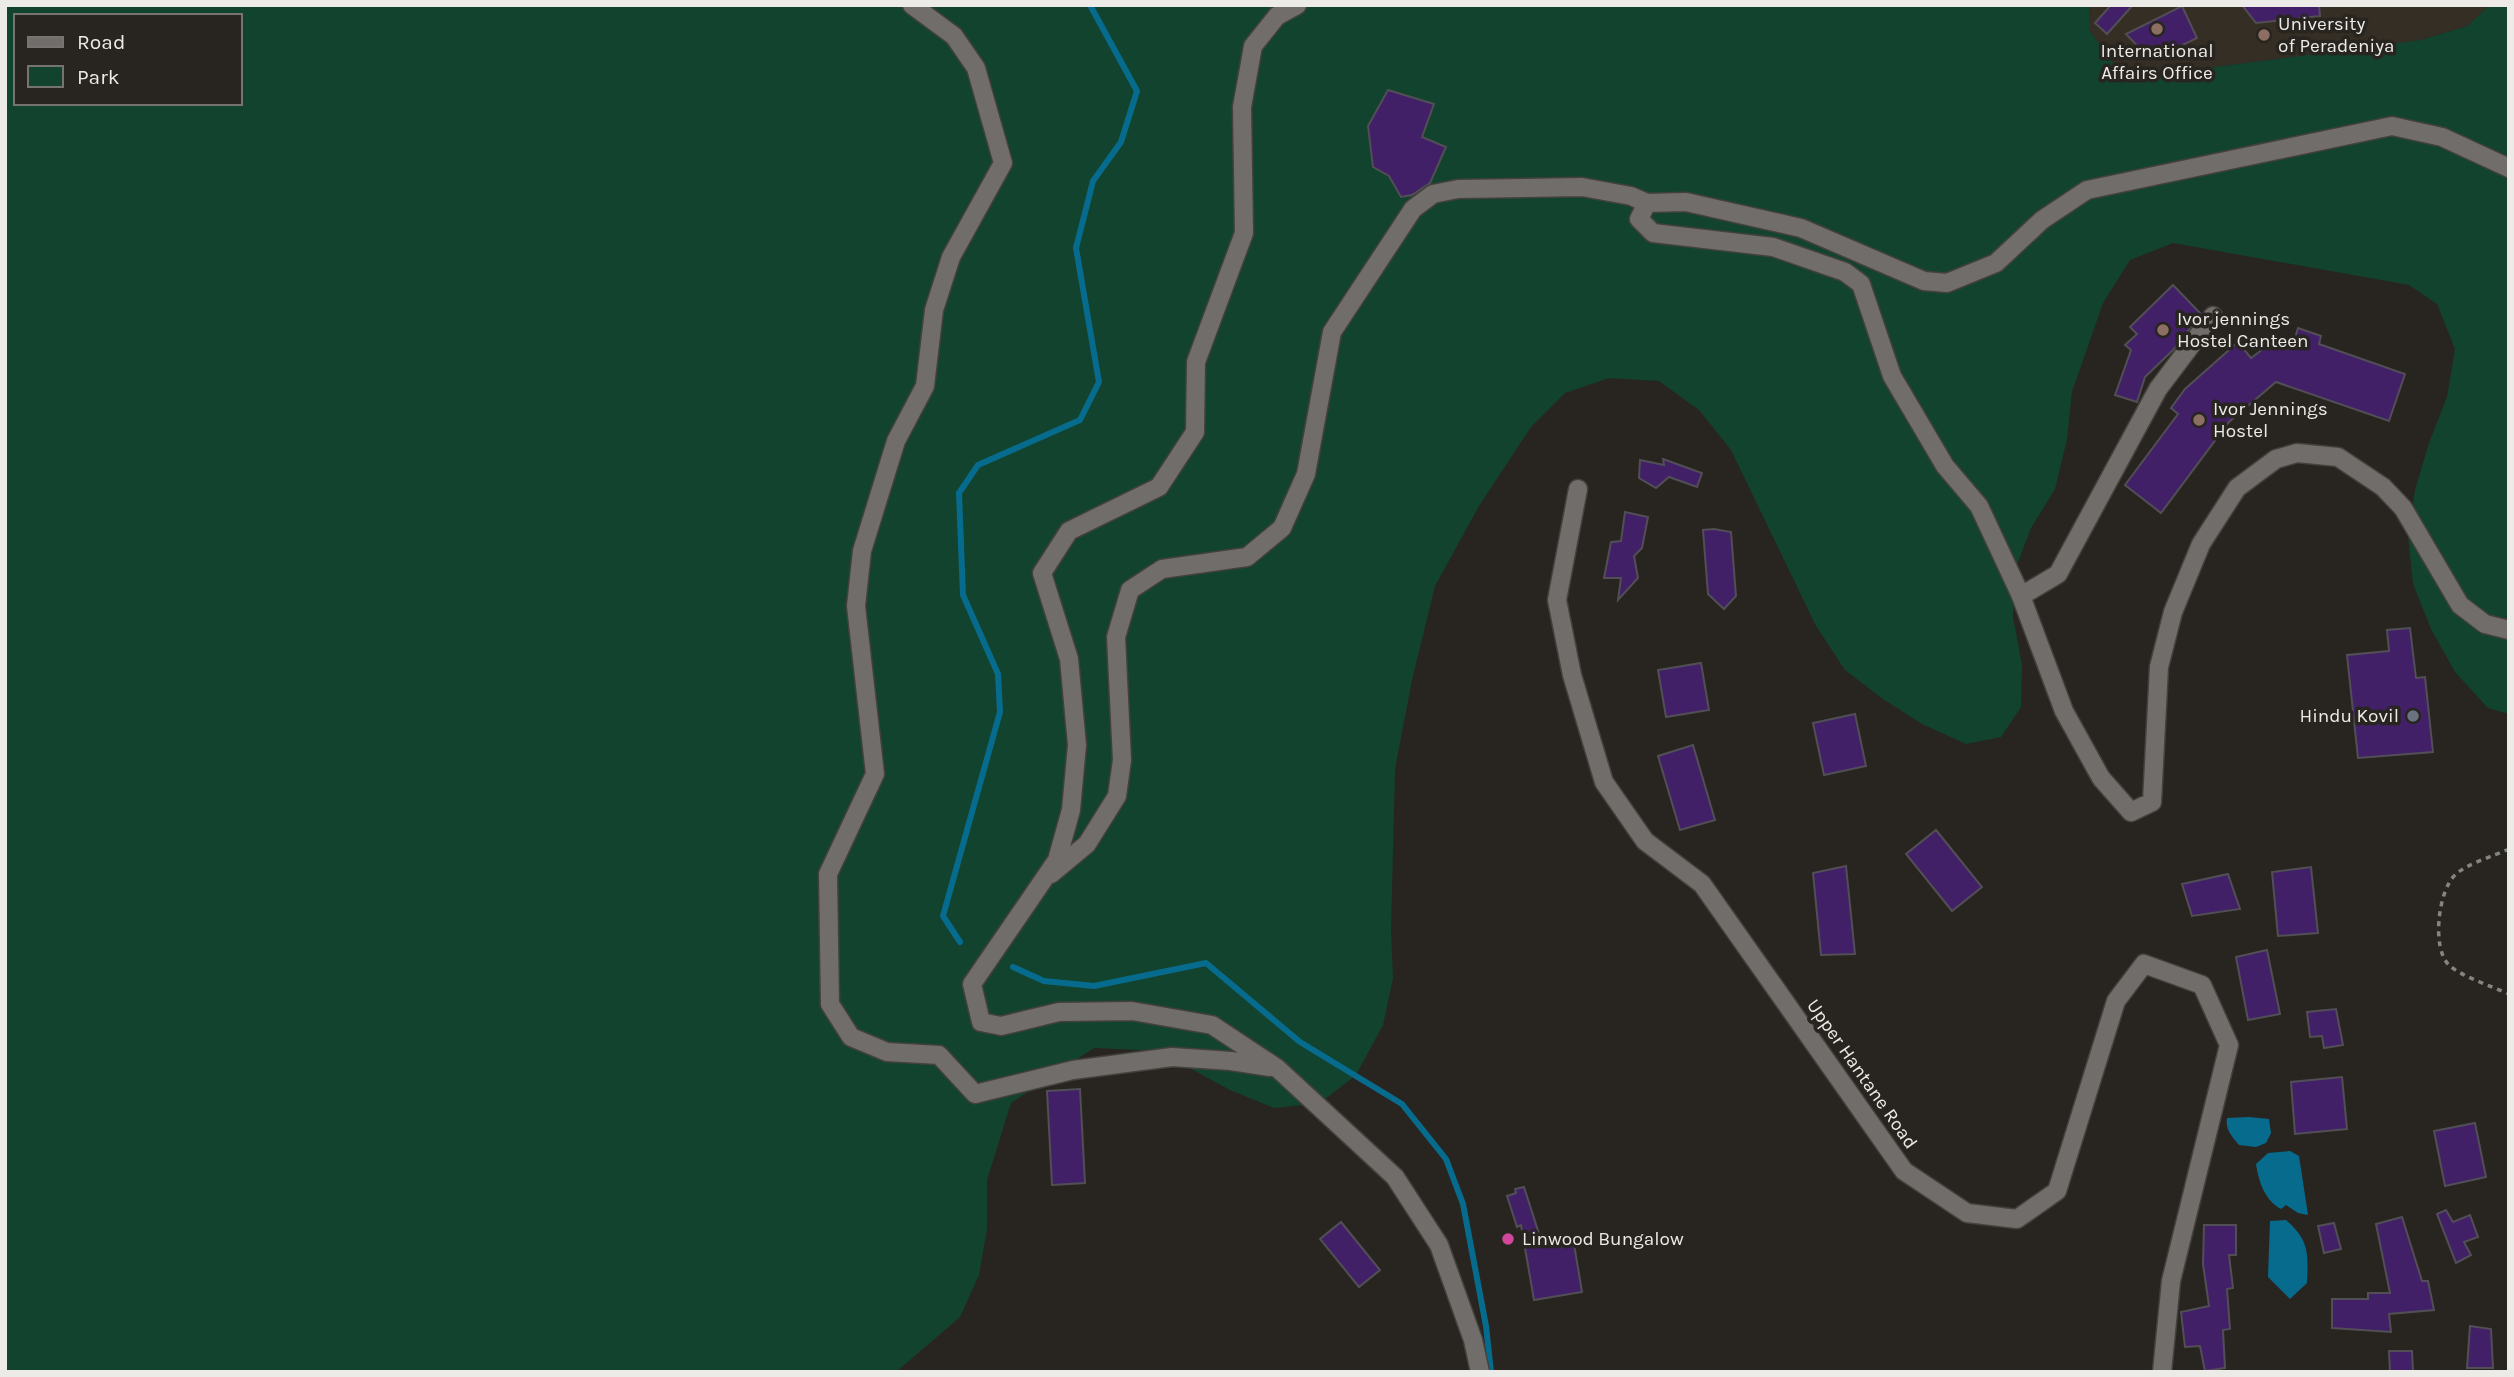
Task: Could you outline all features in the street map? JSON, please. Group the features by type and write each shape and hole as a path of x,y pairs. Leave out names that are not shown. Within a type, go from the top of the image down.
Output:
{"street":[{"path":"912,5 954,36 976,68 1003,163 951,257 934,310 925,386 896,441 862,551 856,606 875,774 828,873 830,1004 851,1037 887,1052 939,1055 975,1094 1073,1070 1172,1057 1231,1061 1277,1068"},
{"path":"1297,5 1276,16 1253,46 1242,107 1244,233 1196,362 1195,432 1159,487 1069,531 1042,573 1069,659 1077,745 1071,810 1057,860 972,984 981,1022 1002,1026 1059,1012 1132,1011 1212,1025 1277,1068 1395,1177 1438,1245 1473,1340 1480,1372"},
{"path":"1040,884 1087,844 1118,796 1122,761 1116,637 1130,590 1162,569 1247,557 1282,528 1306,474 1332,332 1413,209 1433,194 1458,189 1582,187 1631,196 1647,203 1686,202 1801,228 1924,281 1947,283 1996,263 2042,220 2087,190 2392,126 2442,136 2509,168"},
{"path":"1647,203 1639,219 1653,233 1773,247 1845,272 1861,284 1892,376 1945,466 1979,506 2021,596 2064,711 2101,778 2131,812 2152,802 2159,667 2173,612 2196,555 2238,488 2276,459 2297,453 2338,457 2383,487 2403,508 2460,605 2485,624 2509,630"},
{"path":"2021,596 2058,574 2158,388 2213,316"},
{"name":"Upper Hantane Road","path":"1578,489 1557,600 1572,675 1604,782 1645,841 1702,884 1904,1171 1967,1213 2017,1219 2057,1191 2116,1001 2144,964 2202,985 2229,1045 2171,1281 2162,1372"}],"path":[{"path":"2509,849 2456,873 2446,885 2438,927 2442,957 2451,967 2509,995"}],"shaded area":[{"name":"University of Peradeniya","path":"2089,5 2490,5 2467,26 2421,40 2215,67 2118,70 2090,31"}],"green space":[{"path":"5,5 2089,5 2090,31 2118,70 2215,67 2421,40 2467,26 2490,5 2509,5 2509,714 2488,708 2455,672 2431,629 2413,584 2408,536 2415,490 2447,397 2455,349 2437,304 2409,285 2173,243 2130,260 2103,303 2072,392 2067,439 2055,489 2031,528 2015,570 2013,617 2022,665 2021,707 2001,737 1966,744 1922,724 1845,670 1816,626 1731,450 1699,410 1659,381 1609,378 1565,393 1531,427 1479,506 1435,586 1412,680 1395,769 1391,930 1393,978 1383,1025 1356,1075 1320,1103 1274,1108 1230,1090 1186,1066 1141,1050 1094,1048 1011,1103 987,1180 987,1229 979,1275 960,1317 896,1372 5,1372"}],"water":[{"path":"2227,1118 2269,1119 2271,1133 2266,1143 2256,1147 2239,1145 2232,1136 2227,1126"},
{"path":"2290,1151 2299,1156 2308,1215 2298,1213 2286,1205 2281,1209 2275,1205 2267,1196 2259,1178 2256,1164 2268,1153"},
{"path":"2286,1220 2300,1235 2307,1256 2307,1283 2290,1299 2268,1277 2270,1221"}],"building":[{"path":"2111,5 2133,5 2107,34 2095,23"},
{"path":"2242,5 2319,5 2320,16 2256,23"},
{"name":"International Affairs Office","path":"2182,6 2197,38 2158,57 2155,52 2149,58 2126,34"},
{"path":"1388,90 1434,104 1422,137 1446,147 1430,183 1412,195 1401,197 1389,176 1373,167 1368,126"},
{"name":"Ivor jennings Hostel Canteen","path":"2173,285 2201,314 2173,350 2145,377 2137,402 2115,395 2131,350 2125,345 2137,334 2130,327"},
{"name":"Ivor Jennings Hostel","path":"2298,328 2321,336 2319,344 2405,374 2389,421 2276,382 2229,422 2161,513 2125,485 2178,414 2171,408 2185,389 2238,342 2251,358 2271,343 2292,348"},
{"path":"1663,459 1702,473 1697,487 1669,477 1656,488 1639,478 1640,460 1664,465"},
{"path":"1625,512 1648,517 1642,548 1634,556 1638,578 1618,600 1621,578 1604,578 1611,542 1621,541"},
{"path":"1703,530 1731,532 1736,596 1724,609 1708,594"},
{"path":"2410,628 2416,678 2425,677 2433,752 2358,758 2347,655 2389,651 2387,630"},
{"path":"1701,663 1709,710 1666,717 1658,670"},
{"path":"1855,714 1866,766 1824,775 1813,723"},
{"path":"1693,745 1715,820 1680,830 1658,756"},
{"path":"1936,830 1982,887 1952,911 1906,854"},
{"path":"1846,866 1855,954 1821,955 1813,873"},
{"path":"2311,867 2318,933 2278,936 2272,872"},
{"path":"2228,874 2240,909 2192,916 2182,884"},
{"path":"2267,950 2280,1014 2248,1020 2236,957"},
{"path":"2336,1009 2343,1045 2324,1048 2322,1036 2310,1037 2307,1012"},
{"path":"2342,1077 2347,1129 2295,1134 2291,1082"},
{"path":"1080,1089 1085,1183 1052,1185 1047,1091"},
{"path":"2475,1123 2486,1177 2445,1186 2434,1131"},
{"path":"1524,1187 1542,1243 1573,1238 1582,1292 1534,1300 1521,1225 1517,1227 1507,1196 1516,1193 1515,1189"},
{"path":"2446,1210 2453,1222 2470,1215 2478,1237 2464,1242 2471,1255 2456,1263 2437,1214"},
{"path":"2402,1217 2422,1281 2428,1281 2434,1310 2389,1314 2391,1332 2332,1328 2332,1299 2368,1299 2368,1293 2390,1293 2376,1224"},
{"path":"1341,1222 1380,1270 1359,1287 1320,1239"},
{"path":"2334,1223 2341,1249 2324,1253 2318,1226"},
{"path":"2204,1225 2236,1225 2236,1255 2229,1255 2233,1288 2227,1289 2230,1329 2223,1330 2225,1368 2205,1371 2200,1346 2185,1347 2181,1312 2209,1306 2203,1264"},
{"path":"2470,1326 2491,1329 2493,1368 2467,1368"},
{"path":"2389,1351 2412,1351 2413,1372 2390,1372"}],"waterway":[{"path":"960,942 943,916 1000,712 998,674 963,595 959,493 978,465 1080,420 1099,382 1076,248 1093,181 1121,142 1137,91 1090,5"},
{"path":"1013,967 1044,981 1094,986 1206,963 1300,1042 1402,1104 1446,1159 1463,1204 1486,1326 1491,1372"}],"place":[{"name":"International Affairs Office","path":"2157,29"},
{"name":"University of Peradeniya","path":"2264,35"},
{"name":"Ivor jennings Hostel Canteen","path":"2163,330"},
{"name":"Ivor Jennings Hostel","path":"2199,420"},
{"name":"Hindu Kovil","path":"2413,716"},
{"name":"Linwood Bungalow","path":"1508,1239"}]}
